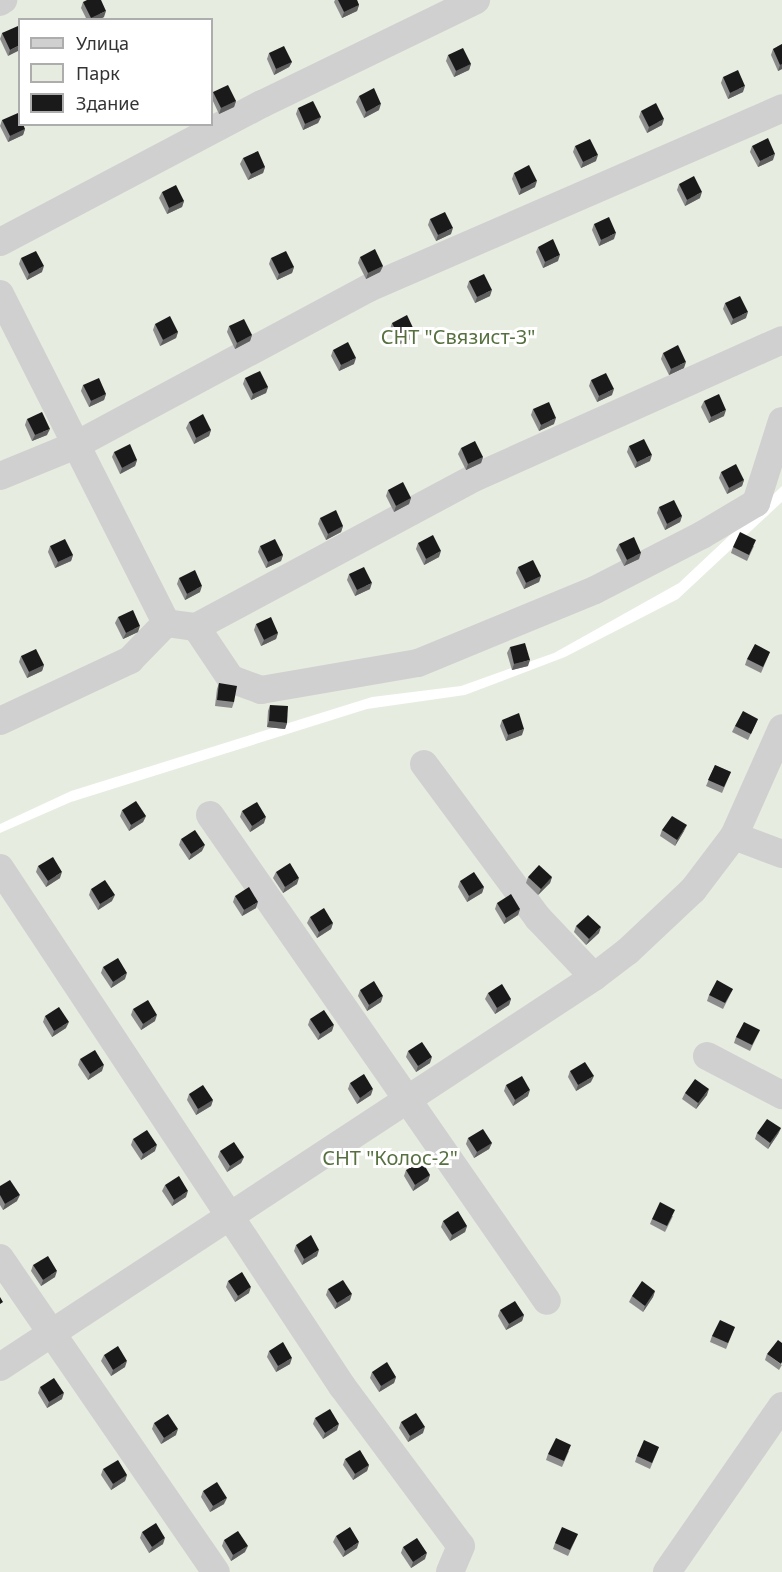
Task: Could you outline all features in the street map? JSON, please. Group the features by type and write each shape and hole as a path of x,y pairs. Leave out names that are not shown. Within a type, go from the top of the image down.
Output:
{"lane":[{"path":"0,242 262,104 476,0"},
{"path":"0,476 76,445 369,288 782,108"},
{"path":"0,294 166,623"},
{"path":"166,623 196,627 476,477 782,340"},
{"path":"196,627 231,679 261,690 418,663 595,590 702,535 756,502 782,422"},
{"path":"0,721 130,660 166,623"},
{"path":"0,1367 228,1215 594,977 693,890 734,836 782,728"},
{"path":"424,764 531,910 594,977"},
{"path":"210,815 405,1100 547,1301"},
{"path":"734,836 782,854"},
{"path":"0,868 342,1386 461,1546 450,1572"},
{"path":"706,1056 782,1095"},
{"path":"0,1258 216,1572"},
{"path":"667,1572 782,1406"}],"green space":[{"name":"СНТ \"Связист-3\"","path":"0,0 782,0 782,486 679,583 554,653 461,686 372,697 71,791 0,824"},
{"name":"СНТ \"Колос-2\"","path":"782,502 782,1572 0,1572 0,833 71,802 367,709 465,695 565,657 678,599"}],"building":[{"path":"101,0 106,11 91,18 83,2"},
{"path":"338,0 357,0 359,5 344,12"},
{"path":"18,26 18,46 10,50 2,33"},
{"path":"782,44 782,64 780,65 773,49"},
{"path":"284,46 292,62 276,69 269,53"},
{"path":"463,48 471,64 456,71 448,55"},
{"path":"738,70 745,86 730,93 723,77"},
{"path":"228,85 236,101 221,108 213,92"},
{"path":"374,88 381,104 366,112 359,96"},
{"path":"313,101 321,117 305,124 298,108"},
{"path":"656,103 664,119 649,127 641,111"},
{"path":"18,113 18,126 24,126 25,129 10,136 2,120"},
{"path":"768,138 775,154 760,161 752,146"},
{"path":"590,139 598,155 583,162 575,146"},
{"path":"258,151 265,167 251,174 243,158"},
{"path":"529,165 537,181 521,189 514,173"},
{"path":"694,176 702,192 687,200 679,184"},
{"path":"176,185 184,201 169,208 162,192"},
{"path":"445,212 453,228 438,235 430,219"},
{"path":"609,217 616,233 601,240 594,224"},
{"path":"553,239 560,255 545,262 538,247"},
{"path":"375,249 383,266 368,273 360,257"},
{"path":"36,251 44,266 29,274 21,258"},
{"path":"286,251 294,267 279,274 271,258"},
{"path":"484,274 492,290 477,297 469,281"},
{"path":"740,296 748,312 733,319 725,303"},
{"path":"407,315 415,332 400,339 392,323"},
{"path":"170,316 178,332 163,340 155,324"},
{"path":"244,319 252,335 237,343 229,326"},
{"path":"348,342 356,358 341,365 333,350"},
{"path":"678,345 686,362 671,369 663,353"},
{"path":"260,371 268,387 253,394 245,378"},
{"path":"606,373 614,389 599,396 591,380"},
{"path":"99,378 106,394 91,401 83,385"},
{"path":"719,394 726,410 711,417 704,401"},
{"path":"549,402 556,418 541,425 533,409"},
{"path":"42,412 50,429 35,435 27,419"},
{"path":"203,414 211,430 196,438 189,422"},
{"path":"644,439 652,455 637,462 629,446"},
{"path":"475,441 483,457 468,464 461,448"},
{"path":"130,444 137,460 122,468 114,452"},
{"path":"736,464 744,480 729,488 721,472"},
{"path":"403,482 411,498 396,506 388,490"},
{"path":"674,500 682,516 667,524 659,507"},
{"path":"336,510 343,526 328,534 320,518"},
{"path":"740,532 756,540 749,555 733,547"},
{"path":"433,535 441,551 426,559 418,543"},
{"path":"634,537 641,553 627,560 619,544"},
{"path":"65,539 73,555 58,562 50,546"},
{"path":"275,539 283,555 268,562 260,546"},
{"path":"533,560 541,576 526,583 518,567"},
{"path":"364,567 372,583 357,590 349,574"},
{"path":"195,570 202,586 187,594 179,578"},
{"path":"133,610 140,626 126,633 118,617"},
{"path":"271,617 278,633 264,640 256,624"},
{"path":"525,643 530,660 514,664 510,647"},
{"path":"755,644 770,652 763,667 747,659"},
{"path":"36,649 44,665 29,672 21,656"},
{"path":"219,683 237,686 234,702 217,700"},
{"path":"270,705 288,706 287,723 269,721"},
{"path":"743,711 758,719 751,734 735,726"},
{"path":"519,713 524,729 508,735 502,720"},
{"path":"715,765 731,772 724,787 708,780"},
{"path":"136,801 146,816 131,825 122,810"},
{"path":"257,802 266,817 252,826 242,811"},
{"path":"672,816 687,825 677,840 662,830"},
{"path":"195,830 205,845 191,854 181,839"},
{"path":"53,857 62,872 48,881 38,866"},
{"path":"290,863 299,878 285,887 276,872"},
{"path":"539,865 552,877 541,889 528,877"},
{"path":"474,872 484,887 469,896 460,881"},
{"path":"105,880 115,895 100,904 91,889"},
{"path":"249,887 258,902 244,910 235,896"},
{"path":"511,894 520,909 506,918 497,903"},
{"path":"324,908 333,923 319,932 310,917"},
{"path":"588,915 601,927 589,939 576,926"},
{"path":"118,958 127,973 113,982 103,967"},
{"path":"717,980 733,989 725,1003 709,995"},
{"path":"374,981 383,996 369,1005 360,990"},
{"path":"502,984 511,999 497,1008 488,993"},
{"path":"148,1000 157,1015 143,1024 133,1009"},
{"path":"59,1007 69,1022 54,1031 45,1016"},
{"path":"324,1010 334,1025 320,1034 310,1019"},
{"path":"744,1022 760,1030 752,1045 736,1037"},
{"path":"422,1042 432,1057 418,1066 408,1051"},
{"path":"95,1050 104,1065 90,1074 80,1059"},
{"path":"585,1062 594,1076 578,1085 570,1071"},
{"path":"364,1074 373,1089 360,1098 350,1083"},
{"path":"522,1076 530,1090 515,1100 506,1085"},
{"path":"695,1079 709,1089 698,1103 685,1093"},
{"path":"203,1085 213,1100 198,1109 189,1094"},
{"path":"767,1119 781,1128 770,1143 757,1133"},
{"path":"483,1129 492,1143 477,1152 468,1138"},
{"path":"147,1130 157,1145 143,1154 133,1139"},
{"path":"234,1142 244,1157 230,1166 220,1151"},
{"path":"422,1161 430,1175 415,1185 406,1170"},
{"path":"179,1176 188,1191 174,1200 165,1185"},
{"path":"10,1180 20,1195 5,1204 0,1195 0,1186"},
{"path":"660,1202 675,1210 667,1226 652,1219"},
{"path":"458,1211 467,1226 452,1235 443,1221"},
{"path":"311,1235 319,1250 304,1259 296,1245"},
{"path":"48,1256 57,1271 43,1280 33,1265"},
{"path":"242,1272 251,1287 238,1296 228,1281"},
{"path":"343,1280 352,1294 337,1303 328,1289"},
{"path":"642,1281 655,1291 645,1306 632,1296"},
{"path":"515,1301 524,1315 509,1324 500,1310"},
{"path":"720,1320 735,1327 728,1343 712,1336"},
{"path":"778,1340 782,1343 781,1364 767,1354"},
{"path":"283,1342 292,1358 278,1366 269,1351"},
{"path":"118,1346 127,1361 113,1370 104,1355"},
{"path":"387,1362 396,1377 381,1386 372,1372"},
{"path":"54,1378 64,1393 49,1402 40,1387"},
{"path":"330,1409 339,1424 325,1433 315,1418"},
{"path":"416,1413 425,1427 410,1436 401,1422"},
{"path":"168,1414 178,1429 164,1438 154,1423"},
{"path":"556,1438 571,1445 564,1461 548,1454"},
{"path":"644,1440 659,1447 652,1463 637,1456"},
{"path":"360,1450 369,1465 355,1474 345,1459"},
{"path":"118,1460 127,1475 113,1484 103,1469"},
{"path":"217,1482 227,1498 213,1506 203,1491"},
{"path":"156,1523 165,1538 152,1547 142,1532"},
{"path":"350,1527 359,1542 345,1551 336,1536"},
{"path":"562,1527 578,1534 570,1550 555,1543"},
{"path":"238,1531 248,1546 233,1555 224,1540"},
{"path":"417,1538 427,1553 413,1562 403,1547"}]}
